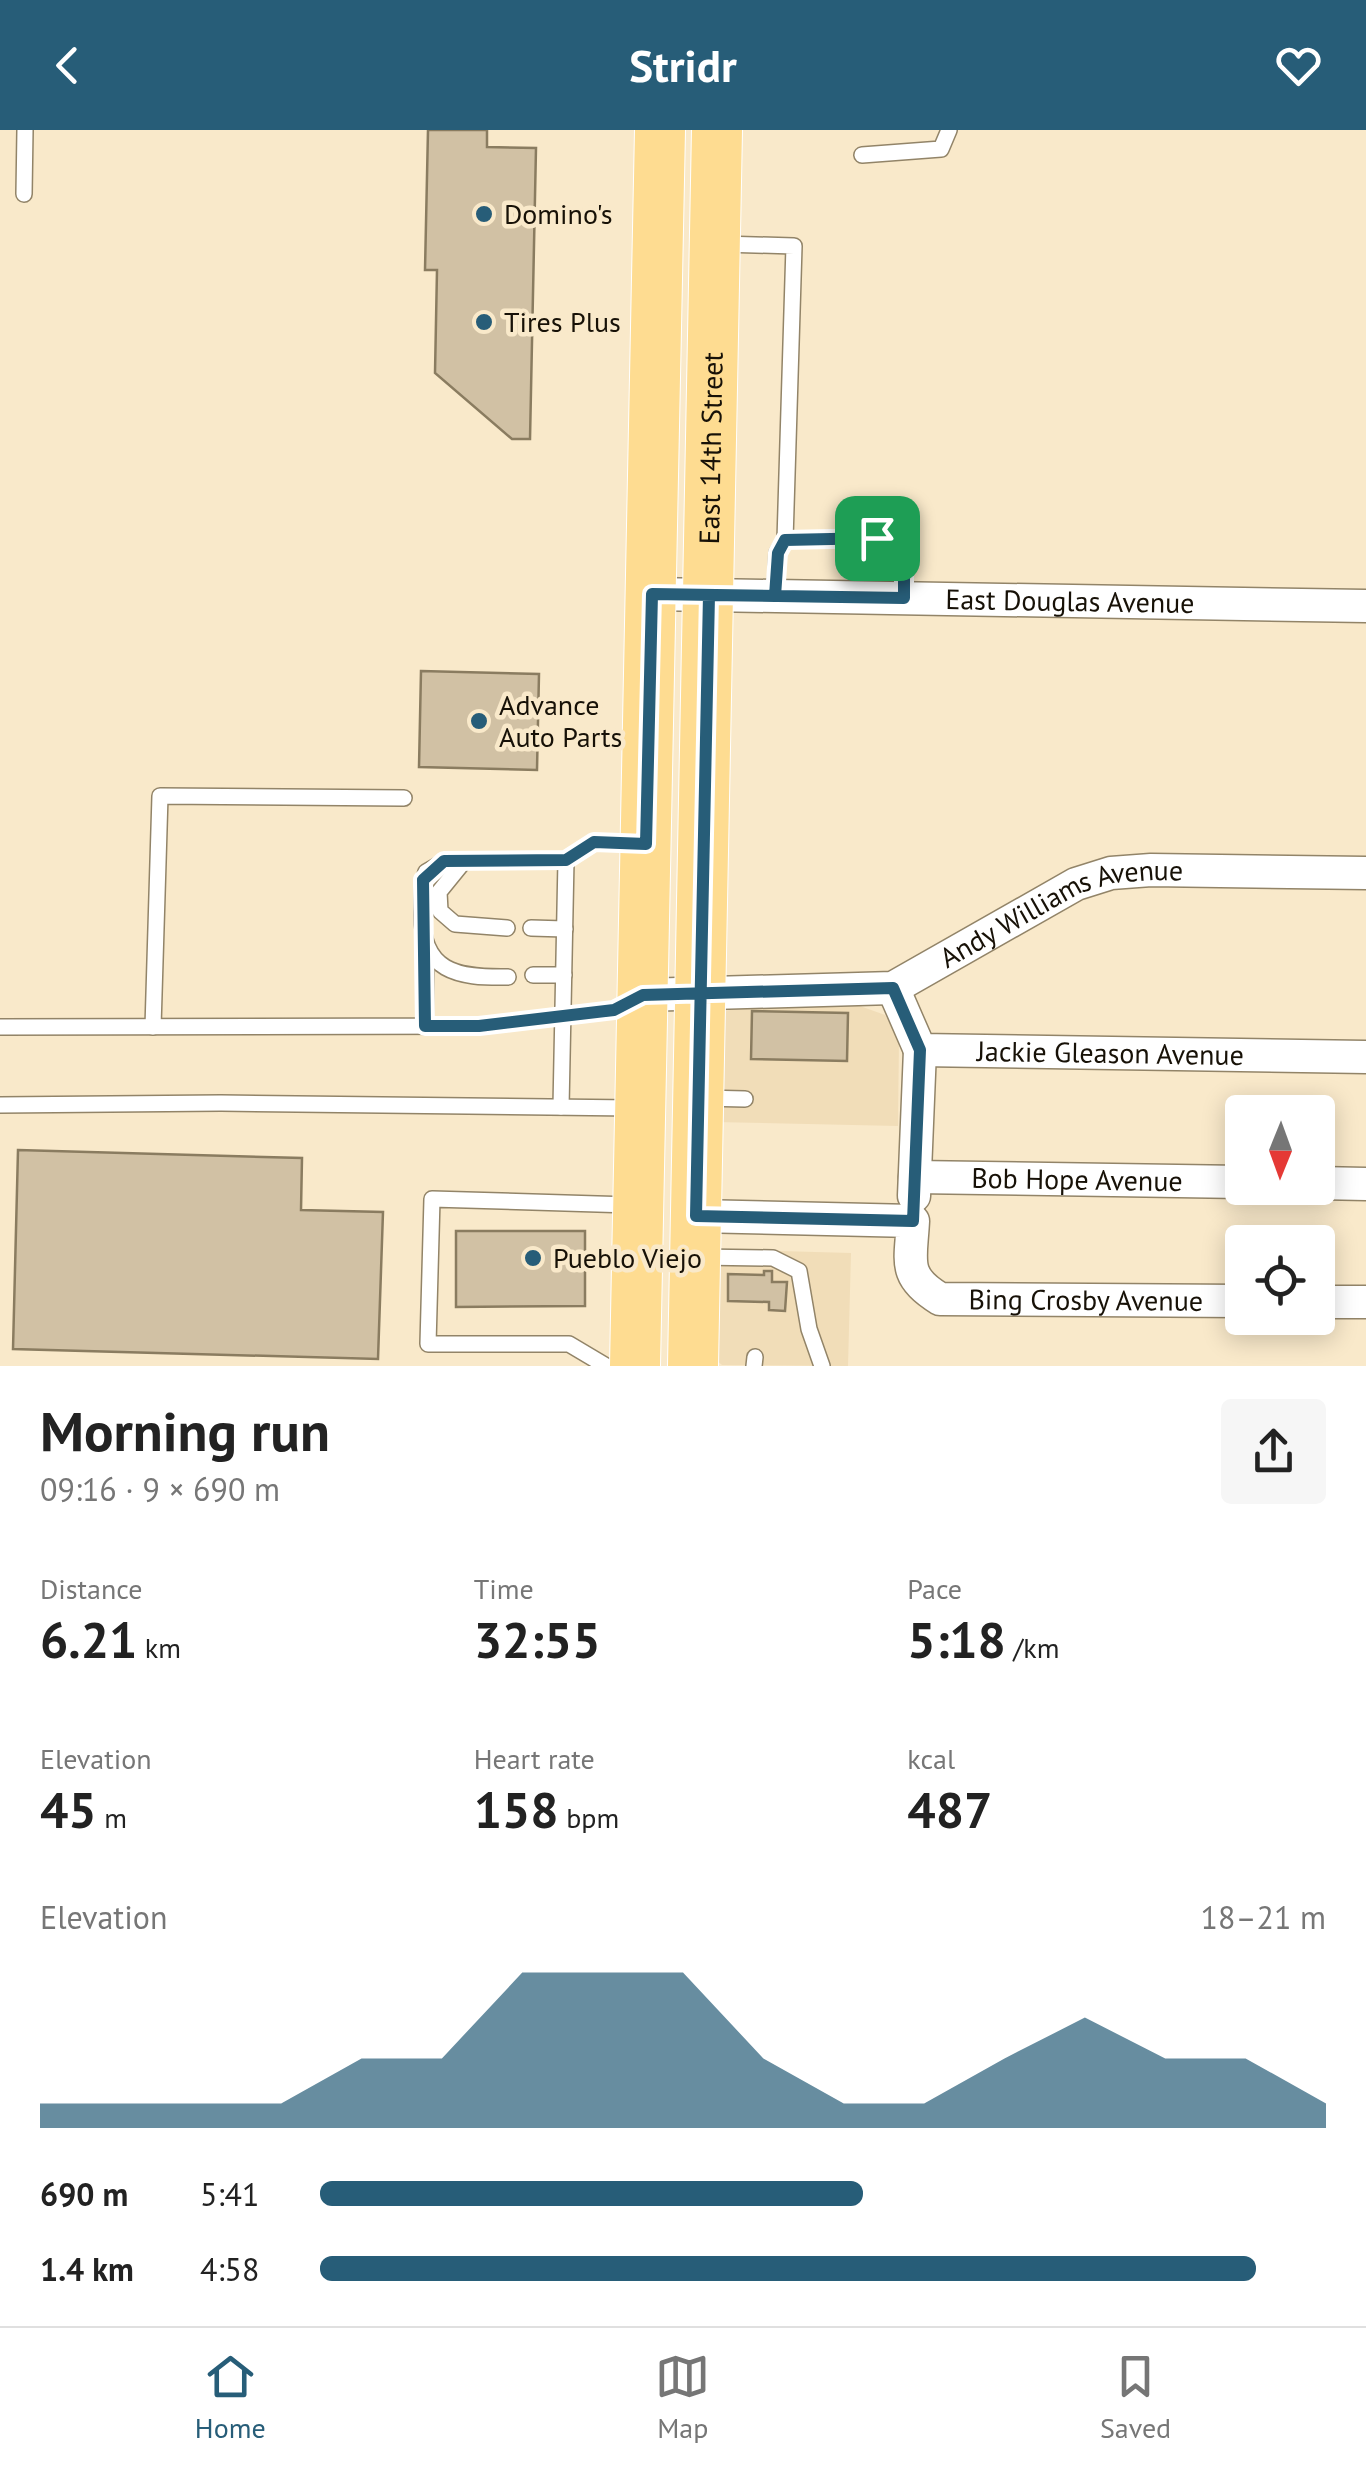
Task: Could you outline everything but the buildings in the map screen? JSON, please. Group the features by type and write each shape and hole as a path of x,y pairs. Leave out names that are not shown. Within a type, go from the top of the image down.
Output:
{"main road":[{"name":"East 14th Street","path":"635,1366 660,130"},
{"name":"East 14th Street","path":"693,1366 696,1236 722,1099 701,994 717,130"}],"street":[{"name":"East Douglas Avenue","path":"652,594 1366,606"},
{"name":"Andy Williams Avenue","path":"643,995 893,988 1076,884 1112,874 1150,870 1366,872"},
{"path":"893,988 920,1050"},
{"name":"Jackie Gleason Avenue","path":"920,1050 1366,1057"},
{"name":"Bing Crosby Avenue","path":"920,1050 911,1270 916,1284 940,1299 1225,1301"},
{"name":"Bob Hope Avenue","path":"915,1177 1225,1182"},
{"path":"1335,1183 1366,1184"},
{"path":"696,1236 913,1221"},
{"path":"1335,1302 1366,1302"}],"lane":[{"path":"24,194 25,130"},
{"path":"862,156 941,149 948,130"},
{"path":"714,244 794,246 785,540 778,553 775,596"},
{"path":"785,540 877,538 896,546 904,560 904,598"},
{"path":"153,1027 160,796 404,798"},
{"path":"425,1026 426,950 422,933 426,872 444,861 566,860 594,842 646,844"},
{"path":"465,860 440,892 440,911 455,924 508,928"},
{"path":"561,1107 566,860"},
{"path":"531,928 565,929"},
{"path":"426,950 449,970 472,978 508,977"},
{"path":"532,975 564,975"},
{"path":"0,1028 479,1026 614,1010 643,995"},
{"path":"0,1105 641,1108"},
{"path":"606,1366 568,1344 428,1344 432,1199 639,1205"},
{"path":"696,1236 788,1262 800,1271 813,1343 822,1366"},
{"path":"796,1342 813,1343"}],"shaded area":[{"path":"747,1004 860,1006 885,1015 899,1038 898,1126 713,1122 724,1012"},
{"path":"710,1249 851,1253 848,1366 722,1365 716,1360"}],"place":[{"name":"Domino's","path":"484,214"},
{"name":"Tires Plus","path":"484,322"},
{"name":"Advance Auto Parts","path":"479,721"},
{"name":"Pueblo Viejo","path":"533,1258"}],"route":[{"path":"877,538 785,540 778,553 775,596 652,594 646,844 594,842 566,860 444,861 426,872 423,880 425,1026 479,1026 614,1010 643,995 701,994 893,988 916,1033 920,1050 913,1221 696,1216 701,994 708,675 709,595 904,598 904,560 896,546 877,538"}]}
